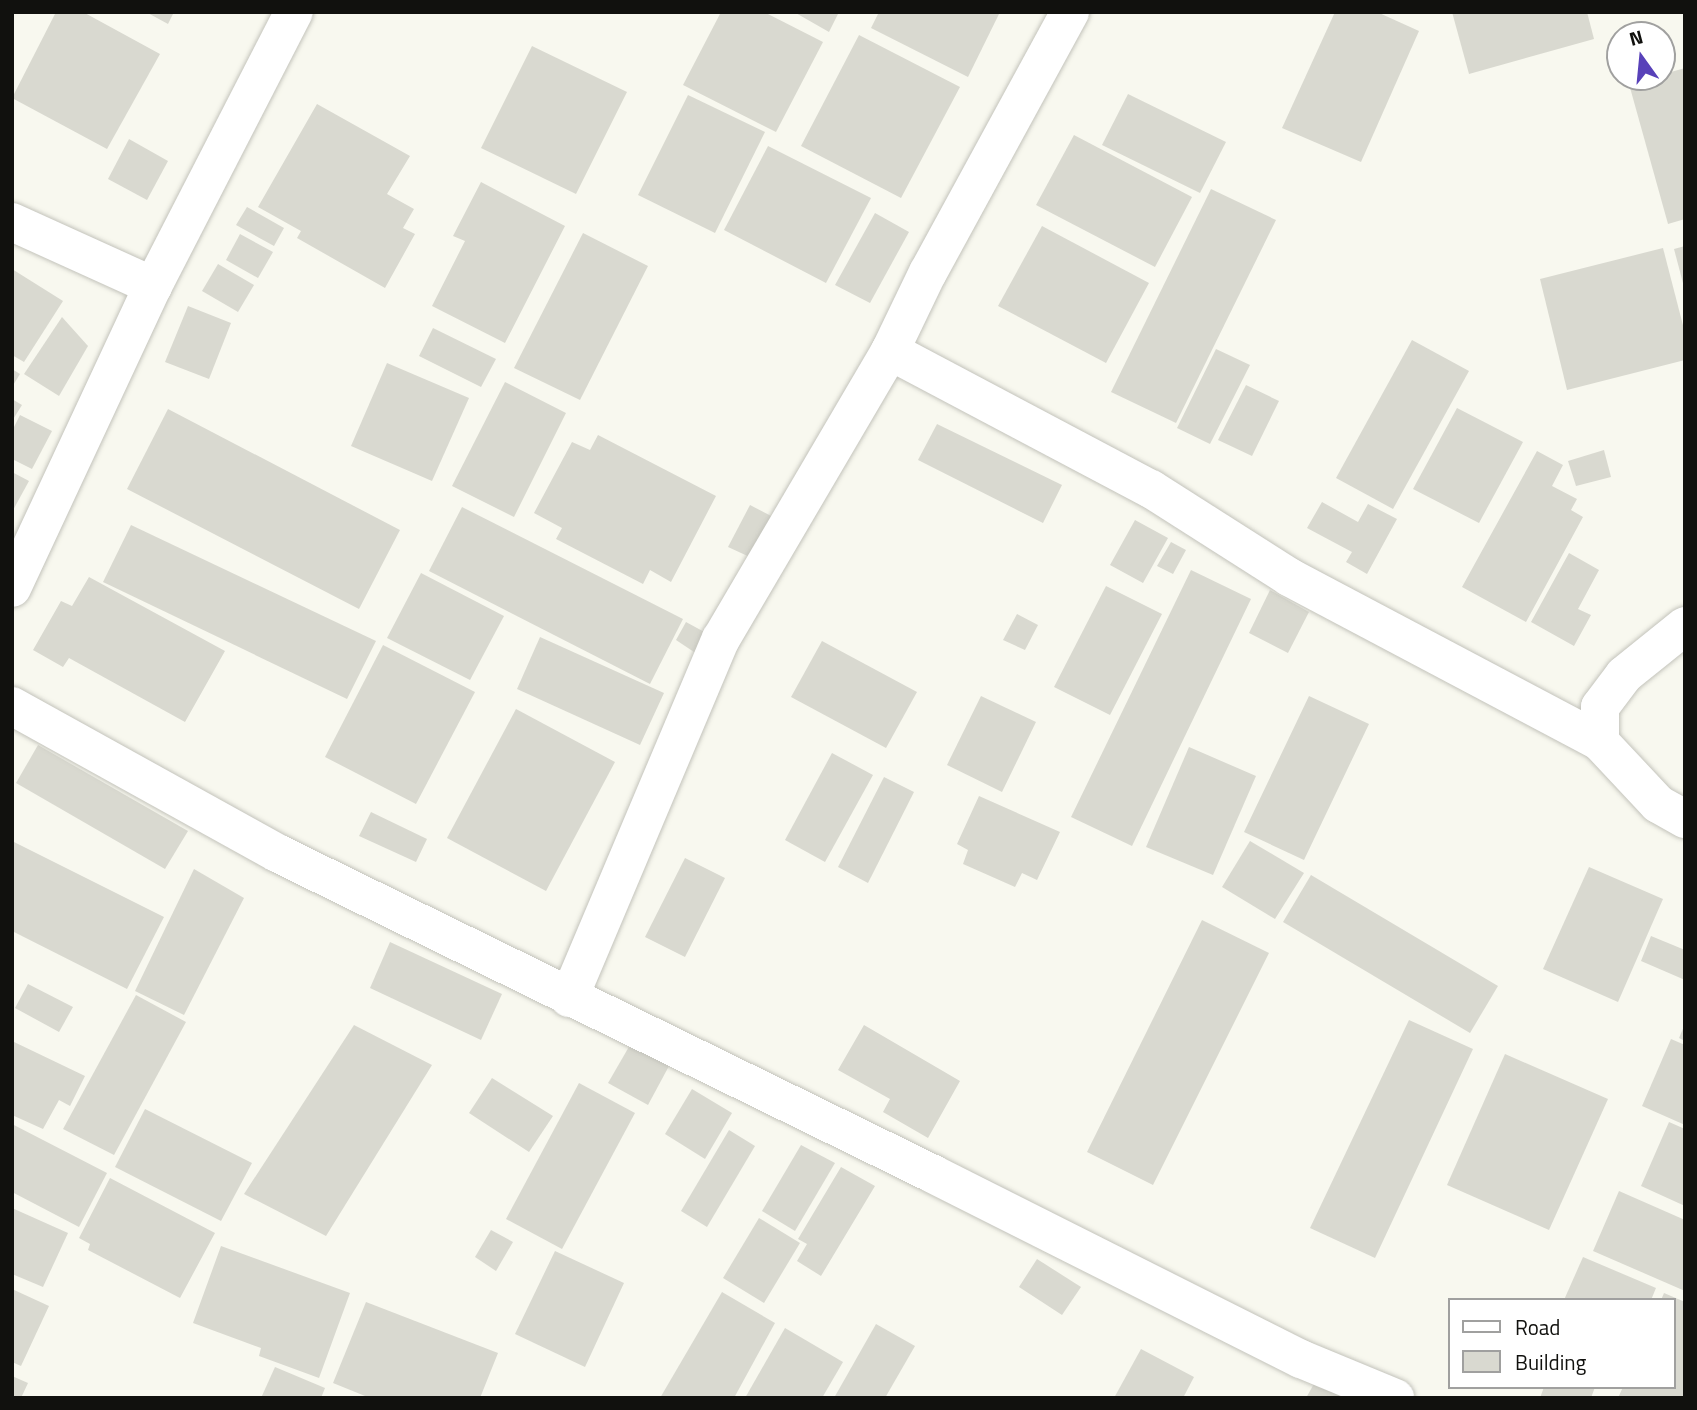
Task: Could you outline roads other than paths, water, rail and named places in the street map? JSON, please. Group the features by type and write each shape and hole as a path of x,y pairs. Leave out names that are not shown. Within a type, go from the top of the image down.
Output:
{"street":[{"path":"12,588 153,286 294,12"},
{"path":"569,998 721,639 890,351 928,272 1070,12"},
{"path":"12,222 153,286"},
{"path":"890,351 1151,489 1289,577 1600,742 1658,804 1685,819"},
{"path":"1600,742 1601,707 1623,675 1685,626"},
{"path":"12,706 277,853 933,1174 1301,1359 1395,1398"}]}
